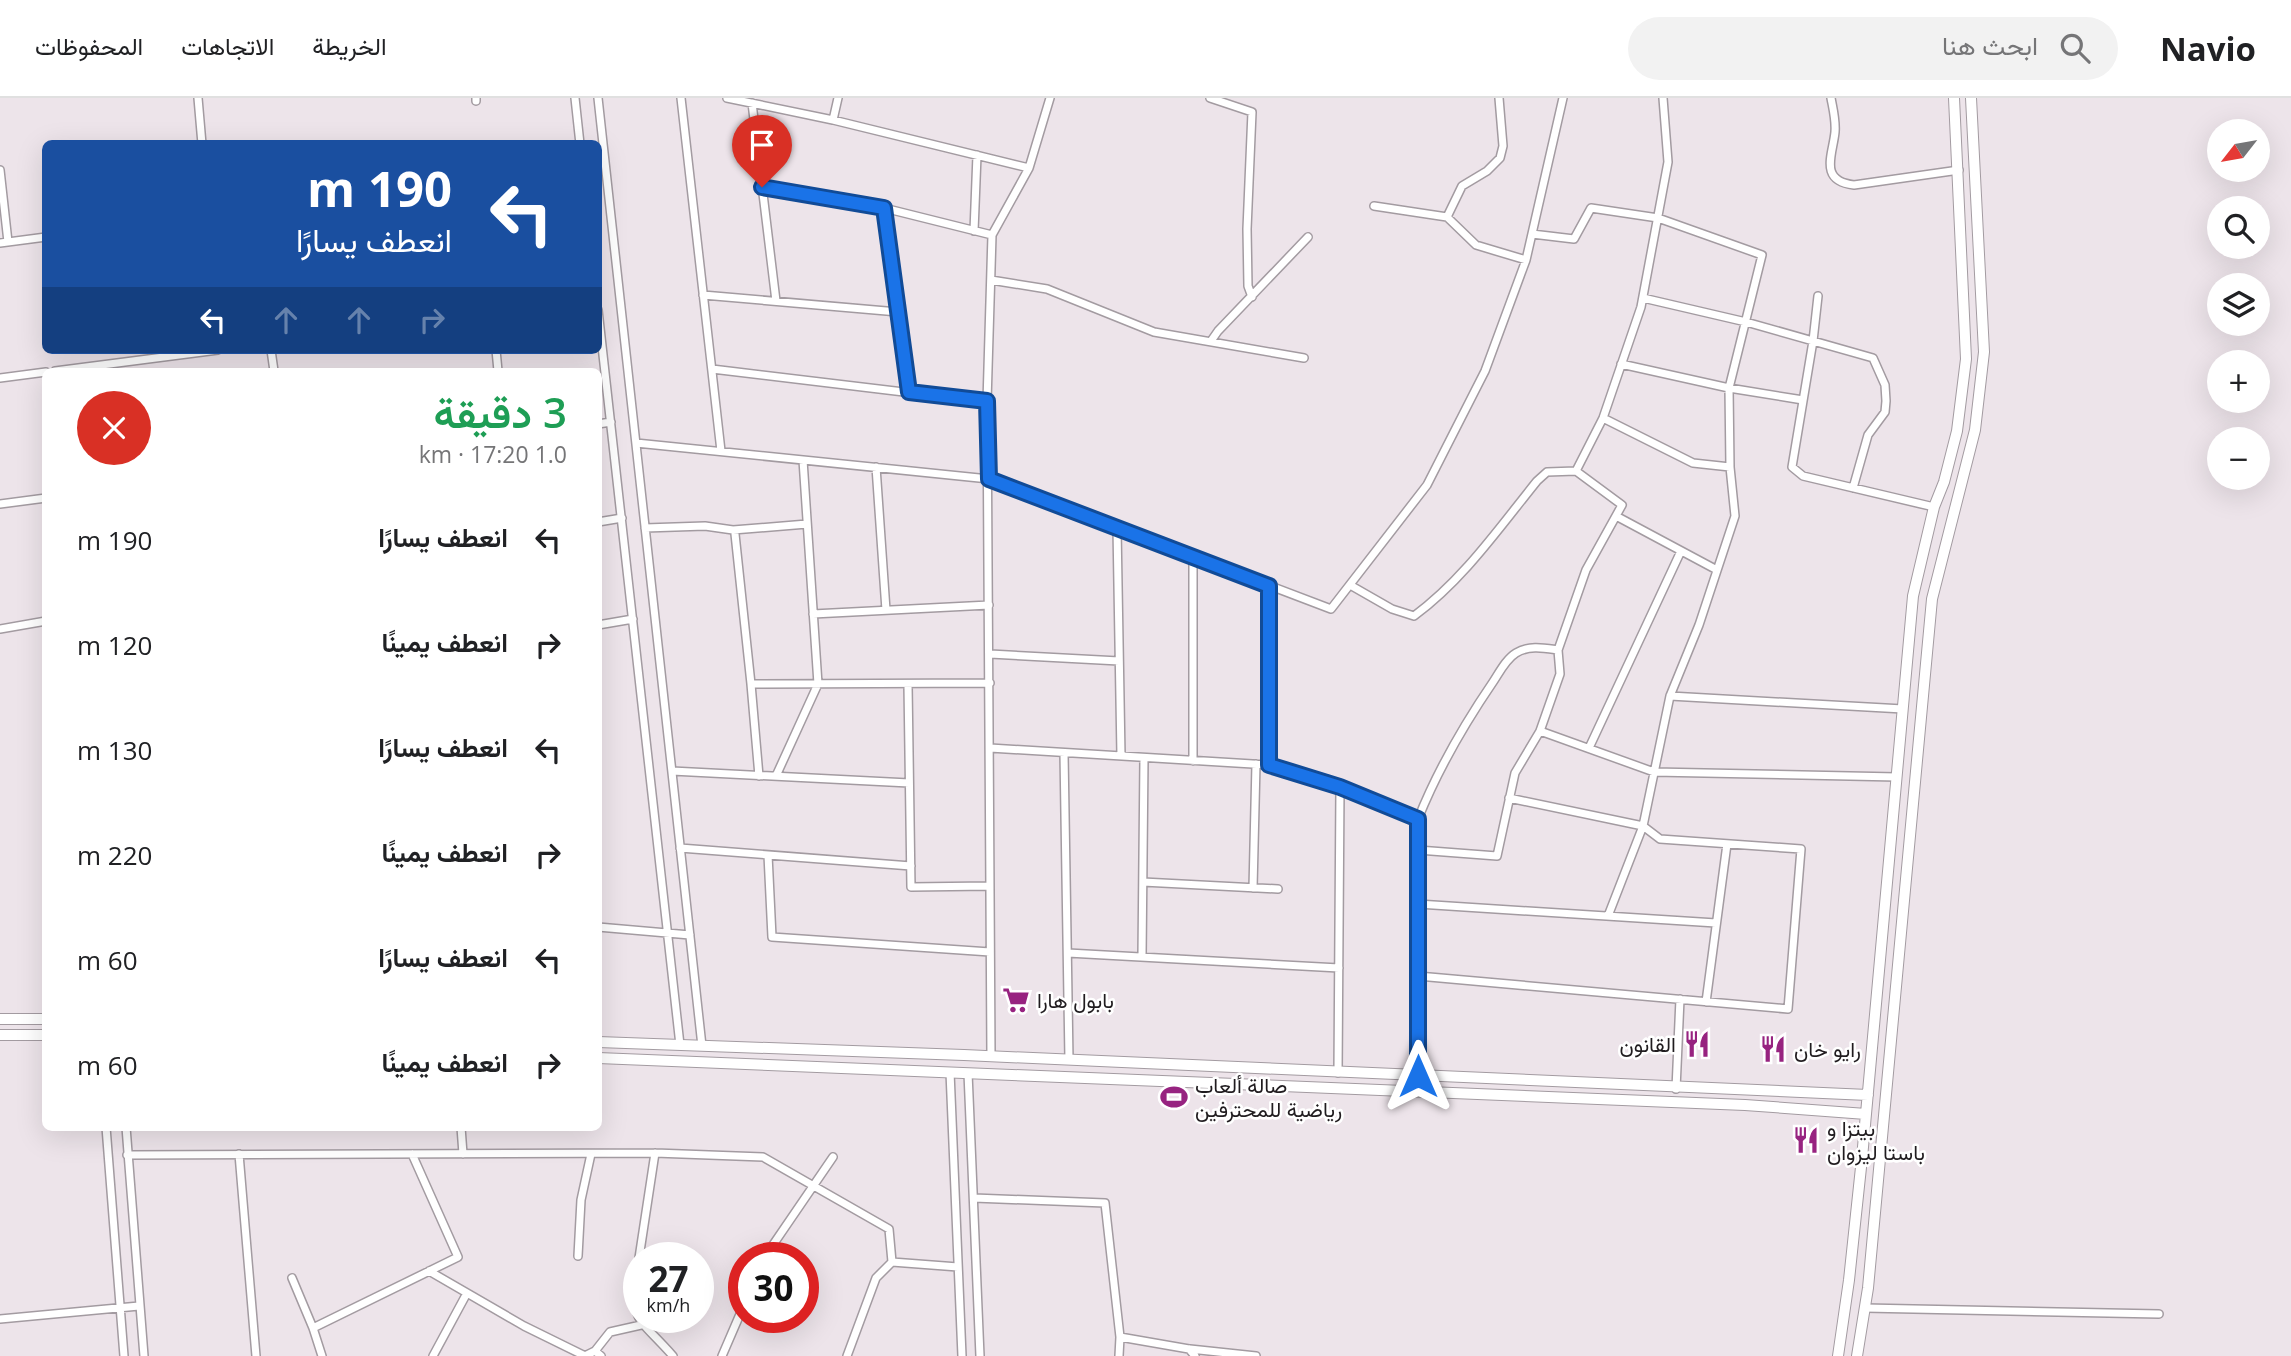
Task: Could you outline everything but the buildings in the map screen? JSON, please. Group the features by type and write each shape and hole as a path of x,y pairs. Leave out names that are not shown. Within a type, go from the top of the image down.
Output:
{"main road":[{"path":"1838,1356 1849,1280 1868,1095 1913,596 1934,507 1944,482 1957,432 1966,359 1954,98"},
{"path":"1857,1356 1865,1308 1932,599 1975,430 1984,352 1971,98"},
{"path":"0,1019 42,1019"},
{"path":"0,1035 42,1035"},
{"path":"602,1042 991,1056 1868,1095"},
{"path":"602,1058 1731,1104 1866,1114"}],"street":[{"path":"198,98 202,140"},
{"path":"575,98 580,140"},
{"path":"598,98 702,1046"},
{"path":"681,98 721,451"},
{"path":"727,98 833,120 1029,168"},
{"path":"833,120 838,98"},
{"path":"991,1056 987,401 992,235 1029,168 1050,98"},
{"path":"1210,98 1252,111 1247,229 1248,286 1252,297"},
{"path":"1447,217 1462,186 1487,171 1500,158 1503,146 1499,98"},
{"path":"636,443 989,479 1331,609 1427,485 1485,371 1526,260 1563,98"},
{"path":"1576,471 1603,418 1643,298 1668,162 1663,98"},
{"path":"1831,98 1835,134 1829,164 1836,178 1844,183 1854,184 1959,170"},
{"path":"752,103 776,302"},
{"path":"974,231 977,155"},
{"path":"0,170 4,242 42,237"},
{"path":"762,187 884,208 992,235"},
{"path":"1374,206 1447,217 1476,245 1526,260"},
{"path":"884,208 909,392"},
{"path":"1532,234 1574,239 1591,208 1658,218 1762,255 1730,388 1730,467 1734,516 1699,625 1670,696 1643,826 1608,916"},
{"path":"1211,341 1217,331 1308,237"},
{"path":"991,279 1047,289 1154,332 1304,358"},
{"path":"704,295 898,312"},
{"path":"1818,296 1792,467 1803,476 1934,507"},
{"path":"1643,298 1746,322 1873,358 1885,385 1885,412 1868,435 1853,488"},
{"path":"602,344 680,1045"},
{"path":"78,368 187,354"},
{"path":"1621,364 1730,388 1802,400"},
{"path":"712,369 987,401"},
{"path":"0,378 42,373"},
{"path":"1603,418 1693,463 1730,467"},
{"path":"602,423 611,422"},
{"path":"776,776 818,684 803,460"},
{"path":"876,467 886,610"},
{"path":"1350,585 1392,609 1415,615 1429,605 1476,558 1536,481 1547,472 1576,471 1622,505 1586,570 1558,650 1560,674 1541,731 1514,773 1497,856 1418,850"},
{"path":"0,504 42,499"},
{"path":"1616,516 1717,570"},
{"path":"602,521 622,518"},
{"path":"645,528 705,526 733,530 807,524"},
{"path":"1117,528 1121,756"},
{"path":"734,534 759,776"},
{"path":"1589,748 1681,551"},
{"path":"1193,557 1194,761"},
{"path":"1269,586 1269,765"},
{"path":"813,614 989,605"},
{"path":"602,624 633,619"},
{"path":"0,629 42,622"},
{"path":"1418,1076 1418,819 1435,776 1479,702 1508,660 1516,652 1537,647 1558,650"},
{"path":"989,654 1119,662"},
{"path":"751,684 990,683"},
{"path":"908,685 911,887 990,886"},
{"path":"1670,696 1903,709"},
{"path":"1541,731 1654,772 1897,777"},
{"path":"990,748 1269,765 1340,787 1418,819"},
{"path":"1065,753 1069,1060"},
{"path":"1142,957 1144,758"},
{"path":"1253,888 1256,764"},
{"path":"672,771 909,783"},
{"path":"1338,1073 1340,787"},
{"path":"1418,976 1788,1009 1801,849 1660,839 1643,826 1509,798"},
{"path":"1706,1002 1727,844"},
{"path":"680,848 911,866"},
{"path":"768,855 772,937 990,952"},
{"path":"1143,882 1278,889"},
{"path":"1418,904 1716,923"},
{"path":"602,927 690,935"},
{"path":"1068,953 1339,968"},
{"path":"1676,1088 1680,999"},
{"path":"950,1072 962,1356"},
{"path":"968,1073 980,1356"},
{"path":"106,1131 124,1356"},
{"path":"125,1131 144,1356"},
{"path":"461,1131 463,1154"},
{"path":"127,1155 655,1153 763,1157 889,1229 892,1262 877,1278 847,1356"},
{"path":"642,1242 655,1153"},
{"path":"239,1154 256,1356"},
{"path":"313,1328 457,1257 412,1154"},
{"path":"578,1256 581,1200 591,1154"},
{"path":"775,1242 833,1157"},
{"path":"974,1198 1105,1203 1121,1337 1119,1356"},
{"path":"892,1262 958,1267"},
{"path":"429,1271 585,1356 598,1354 610,1332 623,1329"},
{"path":"292,1278 322,1356"},
{"path":"433,1356 467,1293"},
{"path":"0,1319 139,1306"},
{"path":"1865,1308 2159,1314"},
{"path":"649,1333 673,1356"},
{"path":"722,1356 732,1333"},
{"path":"1121,1337 1189,1349 1256,1356"},
{"path":"1189,1349 1195,1356"}],"place":[{"name":"بابول هارا","path":"1016,1000"},
{"name":"القانون","path":"1697,1044"},
{"name":"رايو خان","path":"1773,1049"},
{"name":"صالة ألعاب رياضية للمحترفين","path":"1174,1097"},
{"name":"بيتزا و باستا ليزوان","path":"1806,1140"}],"route":[{"path":"762,187 884,208 909,392 987,401 989,479 1269,586 1269,765 1340,787 1418,819 1418,1076"}]}
